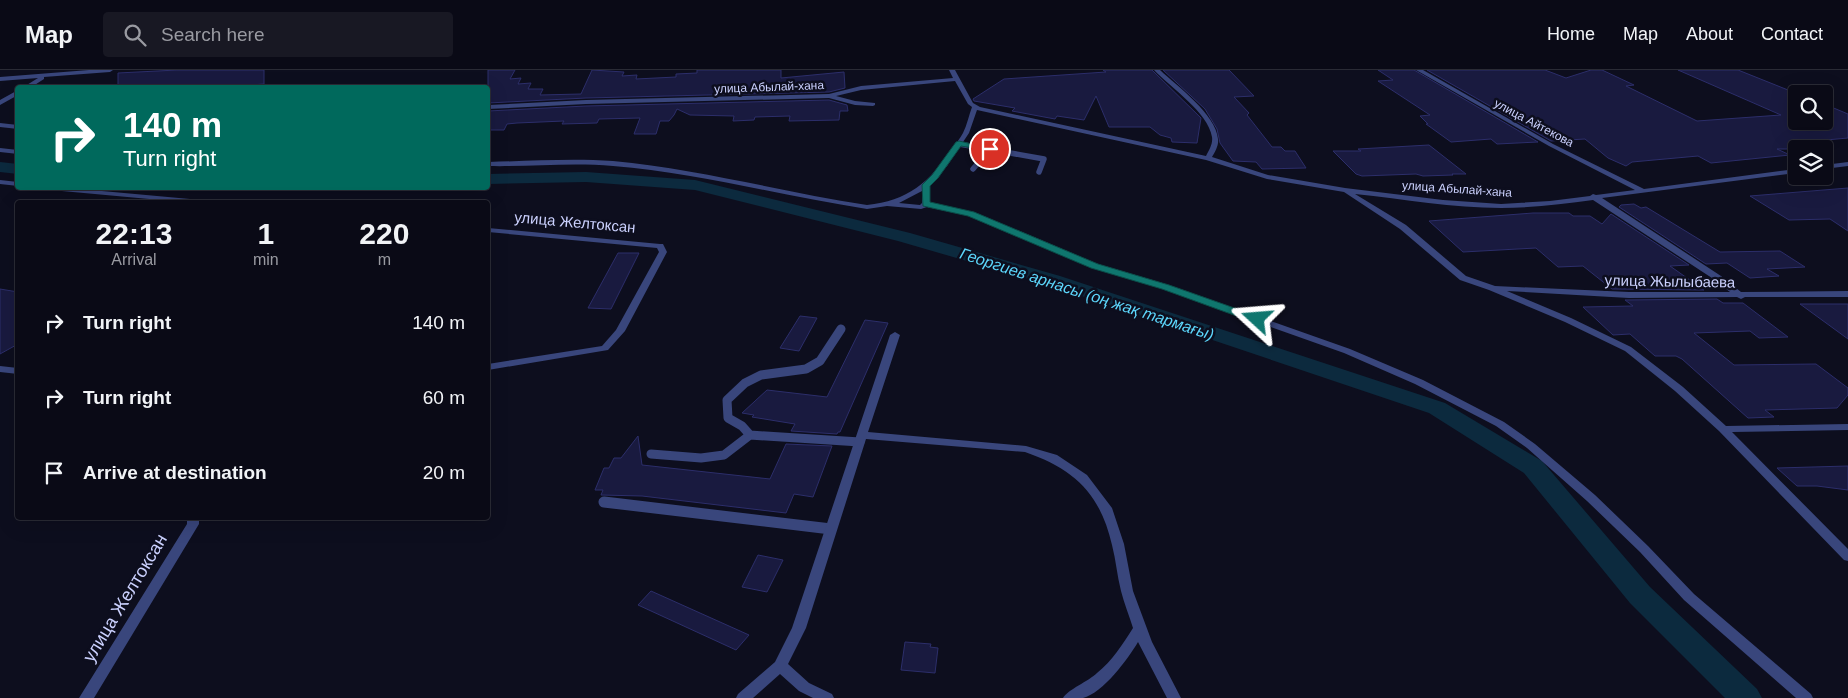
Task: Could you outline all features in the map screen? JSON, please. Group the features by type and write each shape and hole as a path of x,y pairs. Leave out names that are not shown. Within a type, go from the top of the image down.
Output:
{"street":[{"path":"0,79 110,70"},
{"path":"890,205 903,200 935,177 966,133 975,106 952,70"},
{"path":"1157,70 1199,111 1211,128 1215,137 1214,148 1208,158"},
{"name":"улица Айтекова","path":"1419,70 1551,145 1642,190"},
{"path":"31,85 48,76"},
{"name":"улица Абылай-хана","path":"490,107 586,102 829,96 861,88 958,79"},
{"path":"0,103 15,94"},
{"path":"829,96 855,103 873,104"},
{"name":"улица Абылай-хана","path":"975,106 1027,120 1208,158 1267,176 1345,190 1443,202 1501,206 1550,203 1592,196 1788,172"},
{"path":"0,125 15,127"},
{"path":"0,150 15,152"},
{"path":"490,164 562,162 626,165 678,172 867,207 890,205 921,207 926,204 971,214 1094,266 1166,287 1348,351 1426,386 1500,424 1531,446 1569,478 1644,549 1690,597 1806,698"},
{"path":"1833,166 1848,164"},
{"path":"0,182 15,184"},
{"path":"926,185 926,204"},
{"path":"72,190 180,200"},
{"path":"1345,190 1403,228 1463,278 1568,320 1628,348 1679,389 1723,429 1848,557"},
{"name":"улица Жылыбаева","path":"1592,196 1718,278 1742,296"},
{"name":"улица Желтоксан","path":"490,230 660,246 663,252 620,331 605,348 490,367"},
{"name":"улица Жылыбаева","path":"1492,288 1620,295 1742,296 1848,294"},
{"path":"743,698 780,666 798,628 895,335"},
{"path":"0,369 15,371"},
{"path":"1723,429 1848,427"},
{"path":"861,439 1026,449 1053,458 1083,478 1106,508 1118,544 1127,590 1145,642 1174,698"},
{"name":"улица Желтоксан","path":"86,698 196,520"},
{"path":"1070,698 1090,688 1118,663 1140,628"},
{"path":"780,666 804,687 827,698"}],"lane":[{"path":"959,144 1044,159 1039,172"},
{"path":"973,169 990,149"},
{"path":"750,435 742,426 728,418 727,400 745,383 761,375 806,369 820,361 841,329"},
{"path":"651,454 701,458 724,455 750,435 861,439"},
{"path":"604,502 831,529"}],"building":[{"path":"177,70 264,70 264,84 118,85 118,73"},
{"path":"488,70 515,70 510,79 521,78 518,84 531,83 528,89 543,89 540,95 581,94 592,70 624,72 622,76 637,75 636,79 676,77 676,74 697,73 697,70 781,70 781,78 844,72 845,88 829,92 586,98 490,103 490,85 488,85"},
{"path":"1103,70 1152,70 1201,118 1197,143 1172,142 1171,138 1160,135 1150,127 1109,127 1096,96 1084,120 1057,116 1055,119 1012,111 1015,108 974,101 973,99 1004,79 1106,72"},
{"path":"1163,70 1229,70 1254,96 1234,97 1249,113 1247,115 1272,147 1281,147 1285,151 1295,151 1306,168 1262,169 1256,162 1233,161 1220,143 1217,129 1205,109"},
{"path":"1378,70 1414,70 1538,142 1497,144 1491,139 1451,142 1426,124 1428,124 1420,116 1430,115 1378,81 1393,80"},
{"path":"1427,70 1545,70 1566,78 1591,70 1602,70 1634,85 1626,86 1697,121 1781,115 1678,70 1738,70 1788,90 1788,130 1833,130 1833,108 1848,114 1848,138 1788,140 1788,149 1777,149 1788,155 1711,163 1698,156 1632,162 1626,166 1608,158 1585,139 1551,141"},
{"path":"829,100 847,105 848,111 840,111 839,120 789,121 790,116 755,117 754,120 733,121 734,116 690,115 677,109 669,121 660,121 656,134 634,134 640,118 599,119 597,123 562,124 564,121 517,123 507,124 504,130 490,130 490,111 586,106"},
{"path":"1429,145 1466,174 1362,176 1356,174 1333,151 1361,151 1358,149"},
{"path":"1848,188 1848,231 1830,219 1789,220 1750,196"},
{"path":"1634,204 1641,208 1646,207 1720,252 1780,251 1805,267 1767,269 1779,276 1750,278 1727,263 1706,264 1619,207 1621,205"},
{"path":"1533,213 1569,213 1573,216 1590,216 1602,224 1611,214 1689,265 1670,266 1704,290 1612,289 1583,266 1558,267 1536,248 1463,252 1429,221"},
{"path":"618,253 639,253 611,309 588,308"},
{"path":"0,289 15,292 15,346 0,354"},
{"path":"1717,299 1723,303 1743,303 1788,337 1759,338 1750,331 1694,333 1734,365 1816,364 1848,388 1848,395 1837,408 1765,410 1774,417 1748,418 1682,359 1676,356 1655,356 1630,334 1613,335 1583,307 1633,306 1625,300"},
{"path":"1800,304 1848,304 1848,339"},
{"path":"800,316 817,318 799,351 780,348"},
{"path":"865,320 888,323 840,432 837,434 791,431 795,424 752,417 754,415 742,413 767,390 827,397"},
{"path":"638,436 642,465 770,479 786,444 832,446 813,497 794,494 786,513 642,496 601,495 603,490 595,490 604,468 609,468 614,458 621,458"},
{"path":"1848,466 1848,490 1817,486 1797,486 1777,468"},
{"path":"758,555 783,560 767,592 742,587"},
{"path":"651,591 749,635 736,650 638,605"},
{"path":"905,642 931,644 930,647 938,648 935,673 901,670"}],"waterway":[{"name":"Георгиев арнасы (оң жақ тармағы)","path":"0,167 15,169"},
{"name":"Георгиев арнасы (оң жақ тармағы)","path":"490,179 586,177 695,185 904,237 1053,280 1437,408 1533,467 1640,595 1746,698"}],"route":[{"path":"990,149 959,144 945,165 926,185 926,204 971,214 1094,266 1166,287 1257,319"}]}
